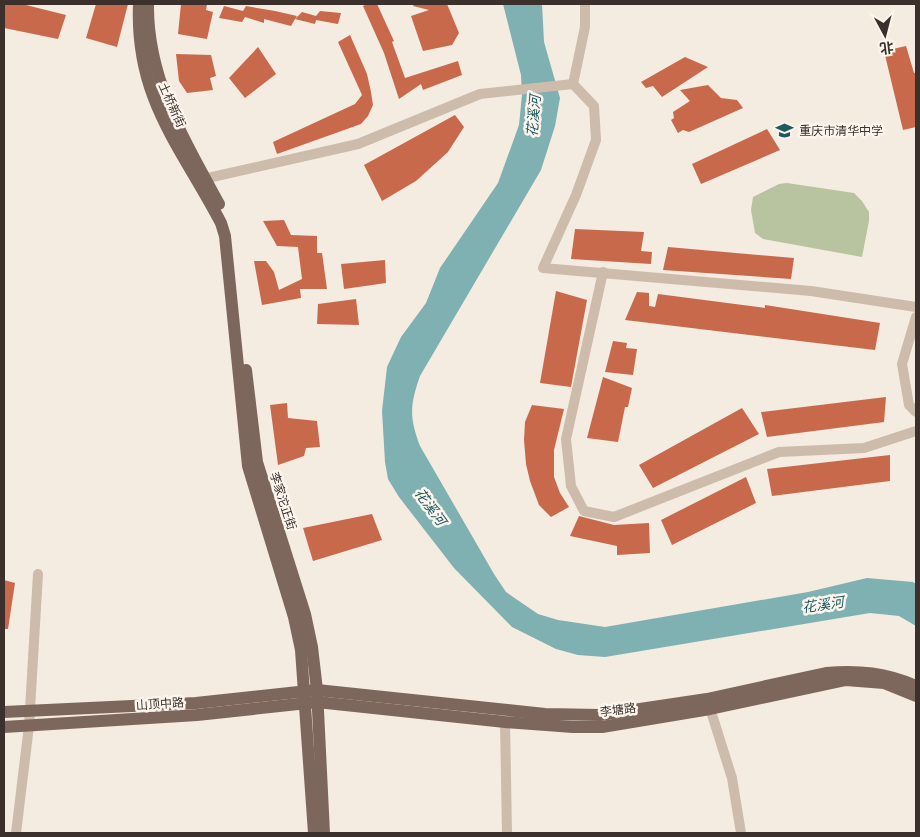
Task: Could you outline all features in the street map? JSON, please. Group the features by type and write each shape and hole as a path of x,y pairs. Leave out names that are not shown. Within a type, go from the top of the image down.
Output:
{"main road":[{"name":"土桥新街","path":"139,4 140,45 150,93 162,120 201,180"},
{"name":"土桥新街","path":"148,4 150,42 162,90 201,180"},
{"name":"李家沱正街","path":"201,180 227,219 232,234 257,462 307,621 324,833"},
{"name":"李塘路","path":"312,697 576,716 709,704 826,673 846,671 883,674 916,686"},
{"name":"李塘路","path":"312,697 505,722 602,727 709,704 846,680 884,683 916,696"},
{"name":"李家沱正街","path":"312,697 314,833"},
{"name":"山顶中路","path":"4,712 312,697"},
{"name":"山顶中路","path":"4,727 197,715 312,697"}],"street":[{"path":"573,84 586,27 585,4"},
{"path":"201,180 358,144 480,94 573,84"},
{"path":"573,84 594,106 596,140 576,196 543,268 811,291 916,307"},
{"path":"603,272 566,439 571,486 584,511 614,517 778,452 864,448 916,431"},
{"path":"916,317 902,364 909,404 916,412"},
{"path":"16,833 29,726 38,574"},
{"path":"709,704 732,778 741,833"},
{"path":"505,722 506,833"}],"green space":[{"path":"787,183 854,193 869,212 862,257 763,239 755,233 751,210 753,197 779,184"}],"water":[{"name":"花溪河","path":"503,4 542,4 544,42 560,98 555,126 541,170 420,376 414,395 412,411 414,427 420,446 494,574 506,592 538,614 558,620 605,627 808,592 867,578 913,582 916,584 916,626 899,616 870,613 605,657 578,655 556,649 512,627 454,568 399,497 388,479 385,462 382,411 387,367 401,337 426,303 440,268 498,183 519,125 522,95 521,75"}],"building":[{"path":"4,4 22,4 66,15 58,39 4,28"},
{"path":"96,4 128,4 117,47 86,38"},
{"path":"181,4 207,4 206,10 213,12 207,39 178,34"},
{"path":"377,4 394,41 392,42 405,78 458,61 462,75 423,90 421,84 399,99 384,53 363,6"},
{"path":"414,4 447,4 459,33 452,45 423,51 411,16 429,10 413,6"},
{"path":"224,6 243,11 246,6 297,16 291,26 264,19 264,23 245,17 242,22 219,18"},
{"path":"320,11 341,13 338,24 316,20 315,24 295,19 302,12 316,16"},
{"path":"350,35 367,74 371,92 373,105 368,116 361,124 277,154 273,142 355,104 362,95 338,42"},
{"path":"906,46 914,73 916,72 916,127 903,130 884,51"},
{"path":"258,47 276,74 245,98 229,78"},
{"path":"176,54 211,55 216,76 210,78 213,90 187,93 179,81"},
{"path":"685,57 708,67 662,97 653,86 646,88 641,82"},
{"path":"708,85 721,98 737,100 743,108 689,132 683,130 678,133 671,120 674,118 673,112 690,101 680,90"},
{"path":"455,115 464,127 448,152 416,181 382,201 364,165"},
{"path":"767,129 780,150 701,184 692,164"},
{"path":"284,220 291,235 317,236 317,253 322,253 327,289 300,289 301,298 262,305 254,261 266,261 274,272 279,290 302,279 298,247 277,246 263,221"},
{"path":"575,229 644,232 641,251 652,252 651,264 571,259"},
{"path":"668,247 794,258 791,279 663,270"},
{"path":"385,260 386,283 344,289 341,264"},
{"path":"556,291 587,300 571,387 540,383"},
{"path":"637,292 649,293 649,306 655,307 658,294 765,308 765,305 880,323 875,350 625,320"},
{"path":"356,299 359,325 317,324 318,304"},
{"path":"613,341 627,343 626,348 637,349 633,375 605,372"},
{"path":"603,377 632,388 628,407 625,407 618,442 587,438"},
{"path":"886,397 884,422 767,437 761,412"},
{"path":"287,403 288,418 317,421 320,447 306,448 304,456 278,465 270,405"},
{"path":"532,405 564,409 554,450 554,477 560,493 569,507 551,517 539,505 526,464 525,422"},
{"path":"742,408 759,434 653,488 639,465"},
{"path":"890,455 890,481 772,496 767,469"},
{"path":"746,477 756,503 672,545 661,520"},
{"path":"372,514 382,540 313,561 303,528"},
{"path":"579,516 614,525 649,523 650,553 617,555 617,546 570,536"},
{"path":"4,580 15,583 8,629 4,629"}],"place":[{"name":"重庆市清华中学","path":"785,131"}]}
